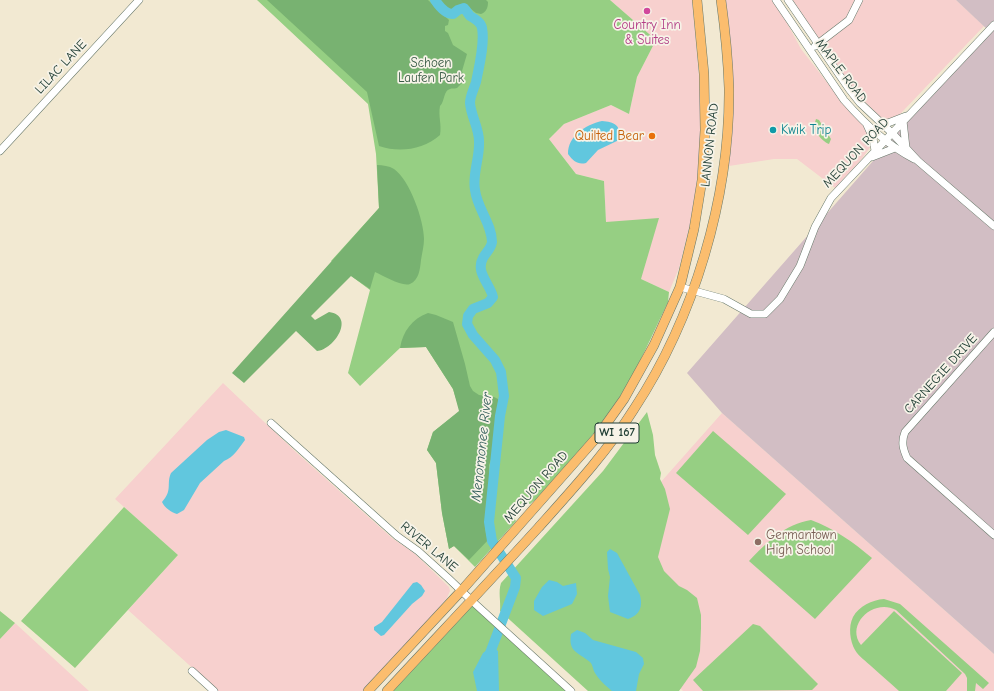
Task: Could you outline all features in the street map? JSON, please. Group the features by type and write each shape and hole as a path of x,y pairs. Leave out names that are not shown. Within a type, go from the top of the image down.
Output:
{"main road":[{"name":"LANNON ROAD","path":"680,287 694,229 701,187 705,130 704,74 697,0"},
{"name":"LANNON ROAD","path":"694,290 702,267 717,206 726,143 729,89 726,38 721,0"},
{"name":"MEQUON ROAD","path":"368,691 502,546 597,437 624,399 654,346 680,287"},
{"name":"WI 167","path":"387,691 503,567 604,452 635,409 656,372 683,318 694,290"},
{"path":"386,672 396,681"}],"street":[{"name":"LILAC LANE","path":"0,151 139,0"},
{"name":"MAPLE ROAD","path":"776,0 844,100 894,148 918,161"},
{"name":"MAPLE ROAD","path":"788,0 856,98 918,161 994,226"},
{"path":"810,50 849,20 859,0"},
{"name":"MEQUON ROAD","path":"680,287 724,299 751,314 765,314 780,299 800,266 815,227 831,198 994,25"},
{"path":"881,122 888,123 908,115"},
{"path":"903,121 906,148"},
{"path":"866,122 873,138 875,151"},
{"path":"868,159 894,148"},
{"name":"CARNEGIE DRIVE","path":"994,332 905,432 902,439 902,448 907,458 994,535"},
{"name":"RIVER LANE","path":"271,423 397,536 418,551 462,590 494,622 571,691"},
{"path":"192,672 214,691"}],"shaded area":[{"path":"610,0 692,0 700,87 705,108 696,188 690,224 679,268 669,292 641,279 606,222 604,181 576,174 549,139 564,124 611,105 629,114 637,77 656,40"},
{"path":"725,0 772,0 786,21 801,49 840,99 865,127 870,136 871,146 861,160 835,188 797,159 774,159 729,166 732,92"},
{"path":"792,0 956,0 984,26 898,116 888,120 882,119 853,90"},
{"path":"956,0 994,0 994,654 722,413 687,373 923,104 990,32"},
{"path":"223,383 298,454 392,538 414,553 449,587 450,591 447,598 423,627 363,691 218,691 128,610 178,555 115,499"},
{"name":"Germantown High School","path":"722,413 994,654 994,691 683,691 675,683 663,588 651,528 652,492"},
{"path":"15,623 89,691 0,691 0,639"}],"green space":[{"name":"Schoen Laufen Park","path":"257,0 610,0 656,40 637,77 629,114 611,105 564,124 549,139 576,174 604,181 606,222 659,218 641,279 669,292 668,302 634,373 602,423 536,499 530,504 527,503 515,516 514,518 516,521 475,567 454,546 449,549 442,513 436,463 427,450 433,432 460,411 453,389 426,347 400,348 360,386 348,373 370,290 331,261 379,208 376,154 368,104"},
{"name":"Schoen Laufen Park","path":"267,0 428,0 449,20 448,25 445,26 445,31 448,33 453,45 467,54 462,71 464,76 463,82 457,88 446,92 440,106 440,135 426,144 411,149 403,150 379,146 367,92"},
{"path":"439,0 486,0 488,4 485,11 481,14 476,13 467,6 460,7 451,12"},
{"path":"816,119 819,120 831,139 829,144 818,134 815,127"},
{"path":"377,165 390,167 400,174 411,191 419,212 424,239 417,277 413,282 407,285 398,283 375,272 370,289 351,276 311,316 315,320 329,312 337,315 341,320 342,326 340,333 330,345 317,351 296,331 244,383 232,373 379,208"},
{"path":"428,313 453,322 470,386 473,391 479,395 498,399 499,405 499,412 494,432 494,451 489,465 489,491 485,526 489,539 469,560 454,546 449,549 442,513 436,463 427,450 433,432 459,411 453,389 426,347 400,348 403,336 409,326 417,319"},
{"path":"647,412 653,435 655,455 661,473 660,479 665,489 670,509 658,557 664,571 679,586 697,598 701,615 700,651 696,667 679,691 588,691 500,611 500,586 501,583 603,471"},
{"path":"713,431 786,494 748,535 676,473"},
{"path":"124,507 178,555 75,668 21,621"},
{"path":"811,520 828,527 843,536 872,558 815,619 749,561 777,535 793,525"},
{"path":"884,599 900,604 989,683 983,689 976,683 975,691 967,691 967,678 965,674 896,610 888,607 879,607 864,615 859,622 857,637 861,645 894,611 962,673 946,691 899,691 858,655 851,638 850,625 856,613 866,604"},
{"path":"472,601 571,691 387,691"},
{"path":"0,611 15,623 0,639"},
{"path":"753,624 760,626 818,684 812,690 703,691 693,680"}],"water":[{"path":"602,121 610,122 616,125 620,135 619,140 598,150 586,163 576,162 568,154 574,137 584,128"},
{"path":"226,430 244,437 245,440 233,455 224,461 200,483 184,510 177,514 168,510 162,502 167,494 171,473 207,440 219,432"},
{"path":"610,549 617,553 640,595 640,610 628,619 610,612 608,596 610,577 607,552"},
{"path":"549,580 557,582 563,586 576,583 577,594 572,604 543,616 534,610 534,601 542,587"},
{"path":"417,582 425,591 422,596 412,604 384,635 381,636 374,630 374,627 382,622 413,583"},
{"path":"577,630 585,633 593,640 636,652 643,658 644,664 639,674 636,691 612,691 598,678 590,662 575,651 571,645 571,634"},
{"path":"492,646 498,651 499,691 477,691 473,672 483,653"}],"waterway":[{"name":"Menomonee River","path":"435,0 450,14 464,8 470,16 478,21 482,28 483,34 480,62 470,103 478,131 479,141 474,178 476,197 490,229 492,242 490,249 483,258 481,268 493,297 488,303 473,309 468,316 467,324 473,335 495,360 501,372 504,396 500,416 489,522 492,541 516,578 515,587 490,653 490,659"}],"place":[{"name":"Country Inn & Suites","path":"647,11"},
{"name":"Kwik Trip","path":"773,130"},
{"name":"Quilted Bear","path":"652,136"},
{"name":"Germantown High School","path":"758,542"}]}
